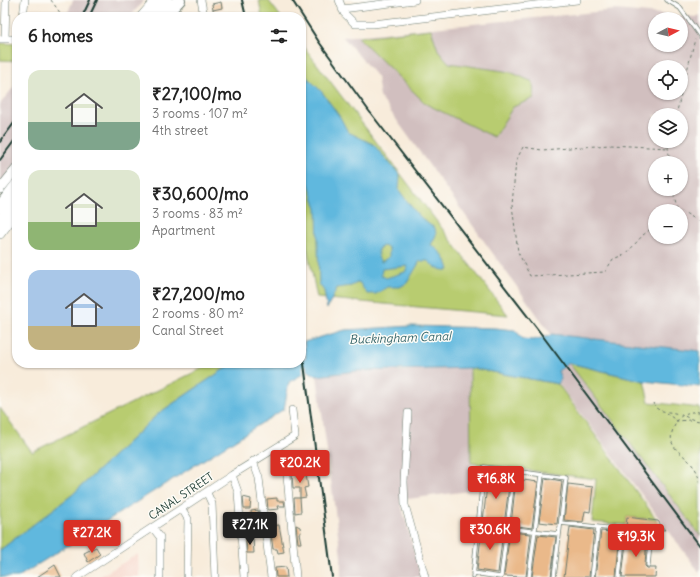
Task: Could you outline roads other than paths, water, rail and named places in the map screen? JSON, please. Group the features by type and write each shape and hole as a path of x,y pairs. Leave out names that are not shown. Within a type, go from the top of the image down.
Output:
{"main road":[{"path":"156,12 166,0"},
{"path":"168,12 179,0"},
{"path":"0,222 9,206"}],"street":[{"path":"3,39 3,9 6,0"},
{"path":"24,12 25,0"},
{"path":"145,12 156,0"},
{"path":"174,12 185,0"},
{"path":"201,0 203,12"},
{"path":"338,0 344,13 355,24 373,24 577,0"},
{"path":"342,9 415,0"},
{"path":"0,189 12,174"},
{"path":"0,234 9,206"},
{"name":"CANAL STREET","path":"77,577 207,493 253,461 277,448 296,434 292,410"},
{"path":"408,413 404,482 405,506 425,577"},
{"path":"277,448 286,464 296,577"},
{"path":"253,461 259,478 271,577"},
{"path":"232,475 238,492 244,577"},
{"path":"207,493 212,504 215,577"},
{"path":"182,509 188,519 187,577"},
{"path":"153,528 160,537 160,577"}],"lane":[{"path":"667,0 680,8 699,34"},
{"path":"514,471 500,577 473,575 484,467 514,471 542,475 566,478 554,577"},
{"path":"529,577 542,475"},
{"path":"561,523 651,533 648,565"},
{"path":"479,525 559,534"},
{"path":"592,577 598,528"},
{"path":"619,577 624,530"}],"water":[{"path":"306,76 322,92 340,117 348,132 373,144 400,175 399,190 420,216 435,228 436,235 431,245 443,256 449,270 437,268 428,261 420,261 407,283 400,287 387,287 376,294 367,294 359,282 351,286 337,288 327,309 324,291 319,284 317,209 306,175","holes":["383,246 389,248 389,257 381,262 378,257 378,249","408,266 405,272 386,278 381,275 382,269"]},
{"path":"411,326 495,328 515,330 523,339 533,340 549,336 551,334 700,351 700,387 644,381 569,363 558,371 561,379 558,384 470,368 356,371 317,376 307,370 306,341 345,330"},
{"path":"226,368 302,368 303,374 289,382 284,409 18,577 0,577 0,550 72,495 159,413"}],"waterway":[{"name":"Buckingham Canal","path":"306,362 314,360"}],"railway":[{"path":"84,12 90,0"},
{"path":"91,12 97,0"},
{"path":"242,0 245,12"},
{"path":"292,0 300,12"},
{"path":"306,22 369,111 542,335 700,546"},
{"path":"0,142 12,126"},
{"path":"0,160 12,144"},
{"path":"305,368 332,577"}]}
